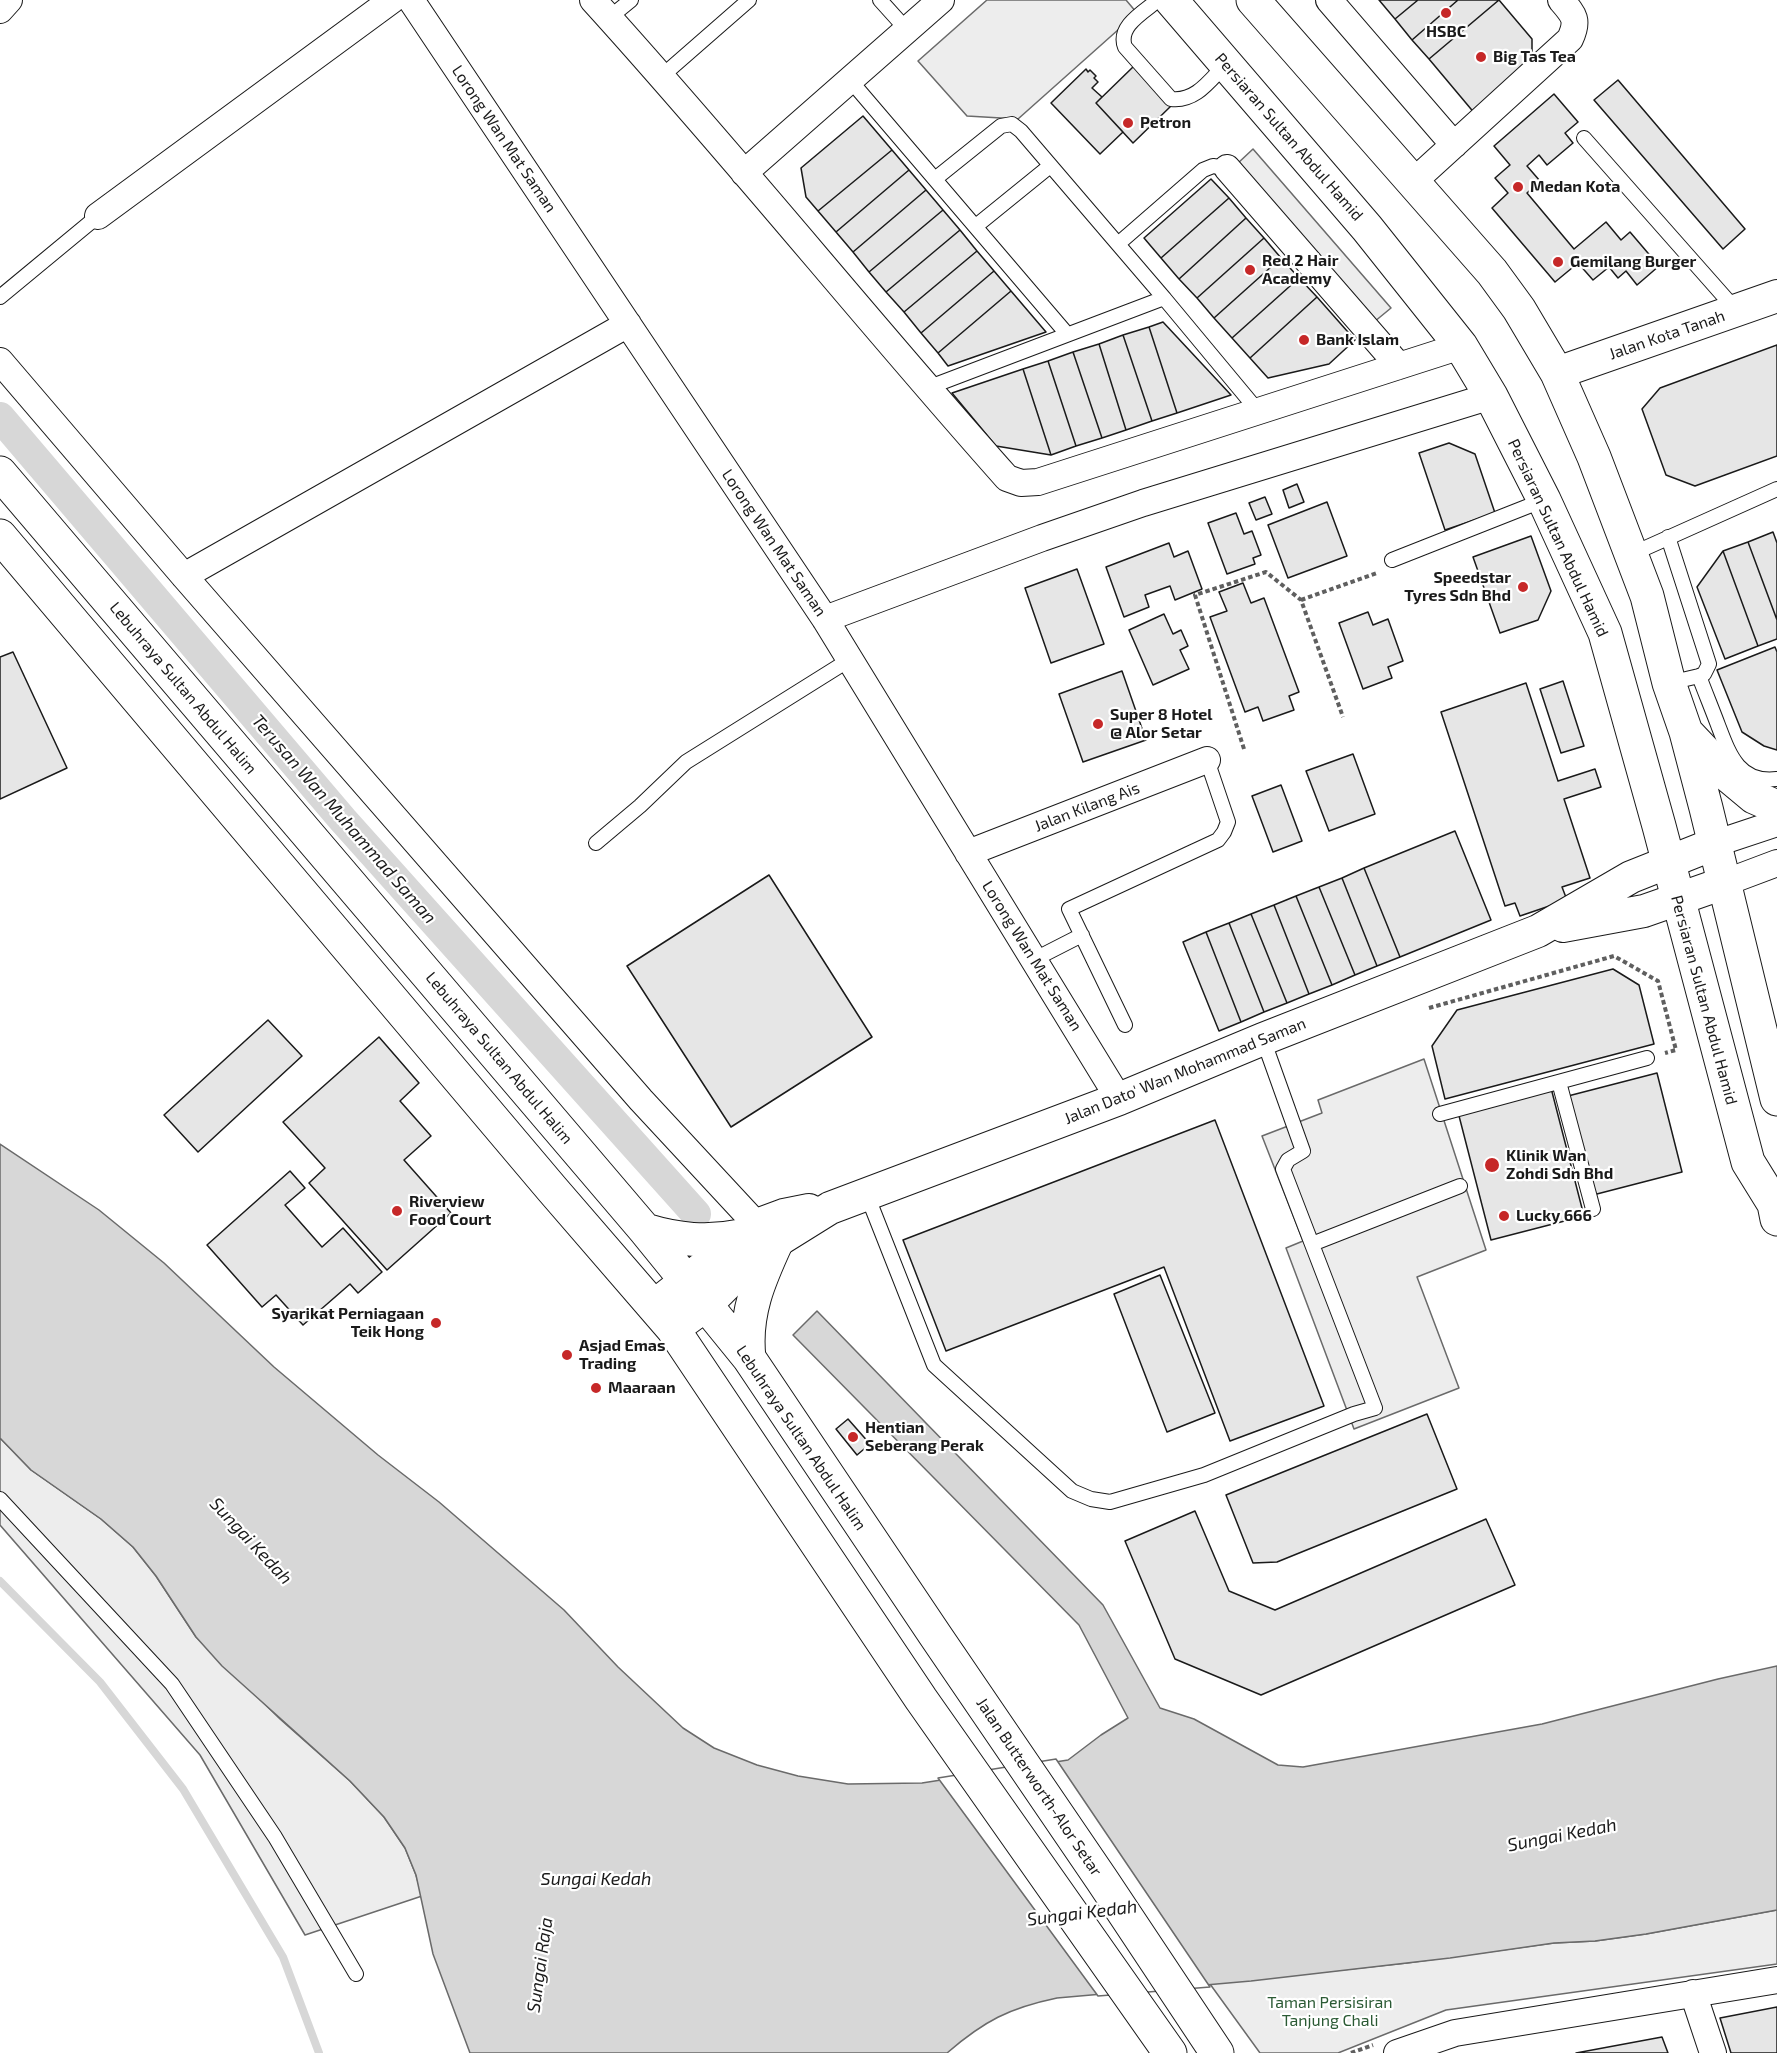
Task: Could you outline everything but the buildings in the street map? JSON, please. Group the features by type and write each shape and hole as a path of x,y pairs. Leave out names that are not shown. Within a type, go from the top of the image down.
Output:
{"main road":[{"name":"Persiaran Sultan Abdul Hamid","path":"1171,0 1367,228 1461,346 1491,396 1544,500 1605,633 1748,1162 1776,1204"},
{"path":"1253,0 1492,272 1519,309 1557,373 1594,457 1647,596 1684,680 1686,732 1777,1099"},
{"name":"Lebuhraya Sultan Abdul Halim","path":"0,473 697,1293 749,1358 960,1671"},
{"path":"0,536 544,1180 664,1317 921,1699 1170,2053"},
{"path":"1686,732 1724,772 1754,796 1777,807"},
{"path":"645,1230 675,1238 705,1241 758,1234 762,1275 748,1316 749,1358"},
{"name":"Jalan Butterworth-Alor Setar","path":"960,1671 1217,2053"}],"street":[{"path":"0,10 9,0"},
{"path":"98,216 392,0"},
{"name":"Lorong Wan Mat Saman","path":"411,0 825,619 1119,1099"},
{"path":"744,173 941,0"},
{"path":"1329,0 1454,145"},
{"path":"1412,183 1570,39 1576,27 1573,14 1560,0"},
{"path":"601,9 662,76 927,388 1007,478 1021,483 1038,482 1461,346"},
{"path":"1227,168 1399,366"},
{"name":"Jalan Kota Tanah","path":"1557,373 1777,296"},
{"path":"184,576 628,324"},
{"path":"0,361 184,576 758,1234"},
{"path":"825,619 1042,537 1143,503 1491,396"},
{"name":"Jalan Kilang Ais","path":"968,853 1207,760"},
{"path":"1714,844 1777,823"},
{"name":"Jalan Dato' Wan Mohammad Saman","path":"664,1317 697,1293 740,1270 758,1234 1119,1099 1263,1039 1538,931 1631,877 1714,844"},
{"path":"1724,883 1777,863"},
{"name":"Jalan Dato' Wan Mohammad Saman","path":"1538,931 1644,911 1724,883"},
{"path":"1397,2053 1455,2033 1777,1980"},
{"path":"1693,1993 1713,2053"}],"lane":[{"path":"601,9 631,0"},
{"path":"662,76 749,0"},
{"path":"880,0 907,30"},
{"path":"1158,0 1126,28 1123,40 1125,47 1171,99 1181,100 1193,97 1226,64"},
{"path":"850,80 1067,334"},
{"path":"935,179 1001,126 1012,124 1021,131 1118,244 1258,411"},
{"path":"1584,138 1736,310"},
{"path":"976,226 1050,166"},
{"path":"1118,244 1203,170 1213,166 1227,168"},
{"path":"0,297 98,216"},
{"path":"927,388 1164,298"},
{"path":"1632,554 1777,489"},
{"path":"1388,565 1544,500"},
{"path":"1668,537 1709,664 1704,674 1684,680 1730,756 1744,772 1761,781 1777,779"},
{"path":"596,843 640,806 686,762 849,660"},
{"path":"1125,1025 1069,909 1218,840 1228,822 1207,760"},
{"path":"1035,959 1082,935"},
{"path":"867,1195 934,1365 1072,1491 1090,1499 1110,1502 1204,1475 1354,1414 1375,1408 1283,1169 1288,1160 1303,1151 1263,1039"},
{"path":"1440,1114 1647,1058"},
{"path":"1559,1082 1593,1209"},
{"path":"1312,1244 1460,1186"},
{"path":"0,1499 172,1684 275,1837 356,1974"}],"path":[{"path":"1301,600 1388,565"},
{"path":"1244,749 1195,595 1266,572 1301,600 1343,717"},
{"path":"1420,1005 1430,1009 1614,956 1658,981 1676,1050 1647,1058"}],"shaded area":[{"path":"987,0 1126,0 1137,13 1018,119 967,116 918,61"},
{"path":"1253,149 1391,308 1374,322 1237,164"},
{"path":"1424,1059 1486,1250 1417,1277 1459,1388 1354,1429 1286,1248 1303,1241 1262,1136 1322,1113 1318,1100"},
{"path":"0,1438 31,1470 101,1519 133,1547 156,1576 196,1637 280,1719 350,1781 384,1817 405,1848 422,1896 305,1935 200,1755 0,1525"},
{"name":"Taman Persisiran Tanjung Chali","path":"1777,1910 1777,1964 1446,2010 1338,2053 1260,2053 1210,1984 1407,1963 1554,1943 1595,1941"}],"water":[{"name":"Sungai Kedah","path":"0,1144 99,1210 164,1263 274,1367 378,1455 439,1502 564,1610 618,1667 683,1728 714,1748 757,1765 798,1776 848,1784 922,1783 1068,1760 1128,1718 1079,1625 793,1335 817,1311 1103,1605 1160,1708 1194,1719 1278,1765 1303,1767 1542,1724 1777,1666 1777,1910 1595,1941 1554,1943 1450,1958 1251,1981 1057,1998 1025,2006 998,2017 973,2032 947,2053 470,2053 433,1954 416,1875 405,1848 384,1817 350,1781 222,1666 196,1637 156,1576 133,1547 101,1519 31,1470 0,1438"}],"pier":[{"path":"1056,1759 1210,1987 1098,1996 938,1778"}],"waterway":[{"name":"Terusan Wan Muhammad Saman","path":"0,417 343,820 696,1214"},
{"path":"0,1581 100,1682 183,1789 283,1957 319,2053"}],"place":[{"name":"HSBC","path":"1446,13"},
{"name":"Big Tas Tea","path":"1481,57"},
{"name":"Petron","path":"1128,123"},
{"name":"Medan Kota","path":"1518,187"},
{"name":"Gemilang Burger","path":"1558,262"},
{"name":"Red 2 Hair Academy","path":"1250,270"},
{"name":"Bank Islam","path":"1304,340"},
{"name":"Speedstar Tyres Sdn Bhd","path":"1523,587"},
{"name":"Super 8 Hotel @ Alor Setar","path":"1098,724"},
{"name":"Klinik Wan Zohdi Sdn Bhd","path":"1492,1165"},
{"name":"Riverview Food Court","path":"397,1211"},
{"name":"Lucky 666","path":"1504,1216"},
{"name":"Syarikat Perniagaan Teik Hong","path":"436,1323"},
{"name":"Asjad Emas Trading","path":"567,1355"},
{"name":"Maaraan","path":"596,1388"},
{"name":"Hentian Seberang Perak","path":"853,1437"}],"water label":[{"name":"Sungai Raja","path":"540,1965"}]}
